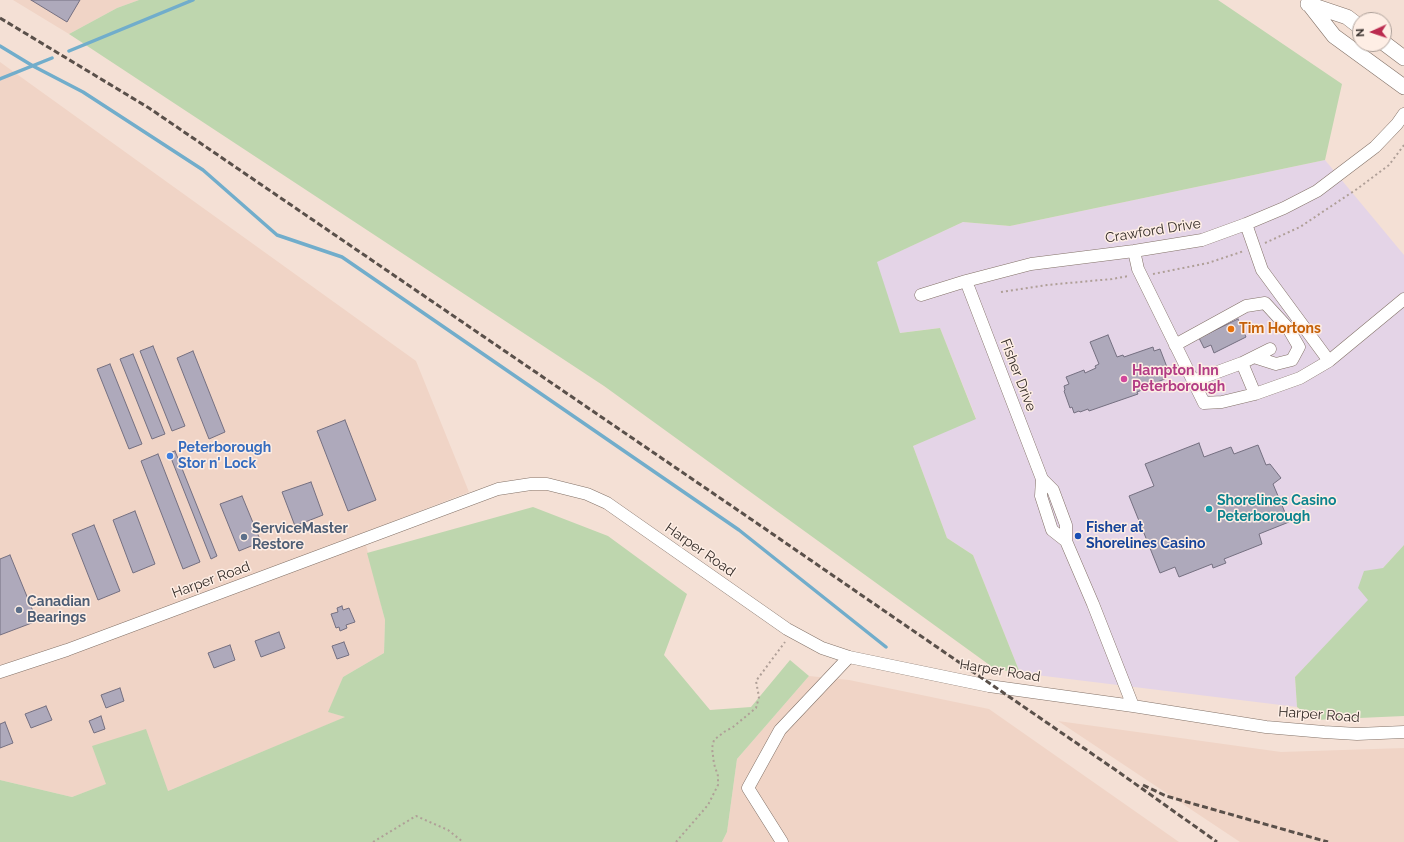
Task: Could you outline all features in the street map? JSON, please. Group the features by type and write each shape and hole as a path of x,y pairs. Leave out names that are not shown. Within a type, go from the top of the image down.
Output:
{"main road":[{"path":"1306,2 1347,17 1352,20"},
{"path":"1306,2 1334,36 1404,87"},
{"path":"1392,49 1404,58"}],"street":[{"name":"Crawford Drive","path":"921,295 966,281 1031,264 1134,251 1202,240 1246,224 1284,208 1317,191 1375,147 1397,124 1404,114"},
{"path":"1246,224 1262,270 1329,361"},
{"path":"1134,251 1138,269 1204,403 1222,402 1255,394 1300,378 1329,361 1404,299"},
{"name":"Fisher Drive","path":"966,281 1042,479 1053,490 1066,525 1066,541 1094,604 1133,706"},
{"path":"1175,345 1246,306 1265,303 1288,328 1300,347 1292,360 1276,364 1254,357"},
{"path":"1193,381 1242,363 1270,349"},
{"path":"1242,363 1255,394"},
{"name":"Harper Road","path":"0,672 74,647 498,489 531,484 547,484 587,494 607,504 787,629 822,648 849,657 989,686 1294,730 1357,734 1404,732"},
{"path":"782,842 748,788 780,730 849,657"}],"path":[{"path":"676,842 708,805 718,785 718,776 714,764 712,748 714,740 756,708 759,697 756,681 787,639"},
{"path":"373,842 416,816 448,830 463,842"}],"shaded area":[{"path":"13,0 139,0 117,8 69,34"},
{"path":"0,62 416,361 469,492 363,533 385,620 384,653 343,677 329,712 346,717 168,791 107,784 72,797 0,780"},
{"path":"1325,160 1404,255 1404,545 1383,568 1369,600 1295,677 1297,707 1020,673 973,555 947,538 913,446 976,418 940,328 900,333 876,262 963,222 1010,226"},
{"path":"809,676 849,680 989,709 1179,842 722,842 727,832 737,759"},
{"path":"1058,721 1281,752 1404,748 1404,842 1240,842"}],"green space":[{"path":"139,0 1218,0 1342,84 1325,160 1010,226 963,222 877,262 900,333 940,328 976,419 913,446 947,538 973,555 1020,673 995,669 604,386 69,34 117,8"},
{"path":"533,507 608,536 687,594 664,655 710,710 751,707 790,660 809,676 737,759 727,832 722,842 0,842 0,780 72,797 106,784 92,746 146,729 168,791 345,717 328,712 343,677 384,653 385,620 367,553"},
{"path":"1404,545 1404,716 1314,720 1297,707 1295,677 1368,600 1358,588 1364,571 1383,568"}],"building":[{"path":"31,0 80,0 67,22"},
{"name":"Tim Hortons","path":"1238,319 1246,337 1214,353 1211,345 1204,348 1199,338"},
{"path":"1108,335 1117,357 1123,355 1124,357 1153,347 1154,351 1160,349 1170,375 1164,377 1165,379 1157,382 1157,384 1137,392 1138,394 1089,411 1088,409 1074,413 1072,407 1070,408 1064,391 1064,386 1069,384 1066,377 1084,370 1085,373 1096,368 1095,366 1099,364 1090,342"},
{"path":"153,346 185,426 172,431 140,351"},
{"path":"193,351 225,432 209,439 177,358"},
{"path":"133,354 165,434 152,439 120,359"},
{"path":"110,364 142,444 129,449 97,369"},
{"path":"345,420 376,500 348,511 317,431"},
{"name":"Shorelines Casino Peterborough","path":"1199,443 1204,457 1231,447 1234,454 1258,445 1266,465 1270,464 1281,478 1273,484 1289,522 1259,534 1262,544 1224,559 1226,563 1213,568 1212,564 1179,577 1175,567 1160,573 1129,496 1154,486 1145,464"},
{"path":"175,451 217,556 211,559 169,453"},
{"path":"158,454 200,562 183,569 141,461"},
{"path":"311,482 323,515 295,526 282,492"},
{"path":"242,496 261,542 239,551 220,504"},
{"path":"135,511 155,564 133,573 113,520"},
{"path":"94,525 120,591 98,600 72,534"},
{"path":"10,555 37,621 0,635 0,559"},
{"path":"342,606 343,610 349,608 355,622 346,625 347,628 340,631 339,627 336,628 331,614 338,612 337,608"},
{"path":"279,632 285,648 261,657 255,641"},
{"path":"344,642 349,655 337,659 332,646"},
{"path":"230,645 235,660 214,668 208,653"},
{"path":"120,688 124,701 106,708 101,695"},
{"path":"46,706 52,720 31,728 25,714"},
{"path":"101,716 105,729 94,733 89,721"},
{"path":"5,722 13,743 0,748 0,724"}],"waterway":[{"path":"69,51 193,0"},
{"path":"0,46 33,66 83,92 203,170 277,235 342,257 739,530 886,647"},
{"path":"0,79 52,58"}],"railway":[{"path":"0,18 149,108 761,526 1120,773 1217,842"},
{"path":"1143,785 1166,796 1328,842"}],"place":[{"name":"Tim Hortons","path":"1231,329"},
{"name":"Hampton Inn Peterborough","path":"1124,379"},
{"name":"Peterborough Stor n' Lock","path":"170,456"},
{"name":"Shorelines Casino Peterborough","path":"1209,509"},
{"name":"Fisher at Shorelines Casino","path":"1078,536"},
{"name":"ServiceMaster Restore","path":"244,537"},
{"name":"Canadian Bearings","path":"19,610"}]}
